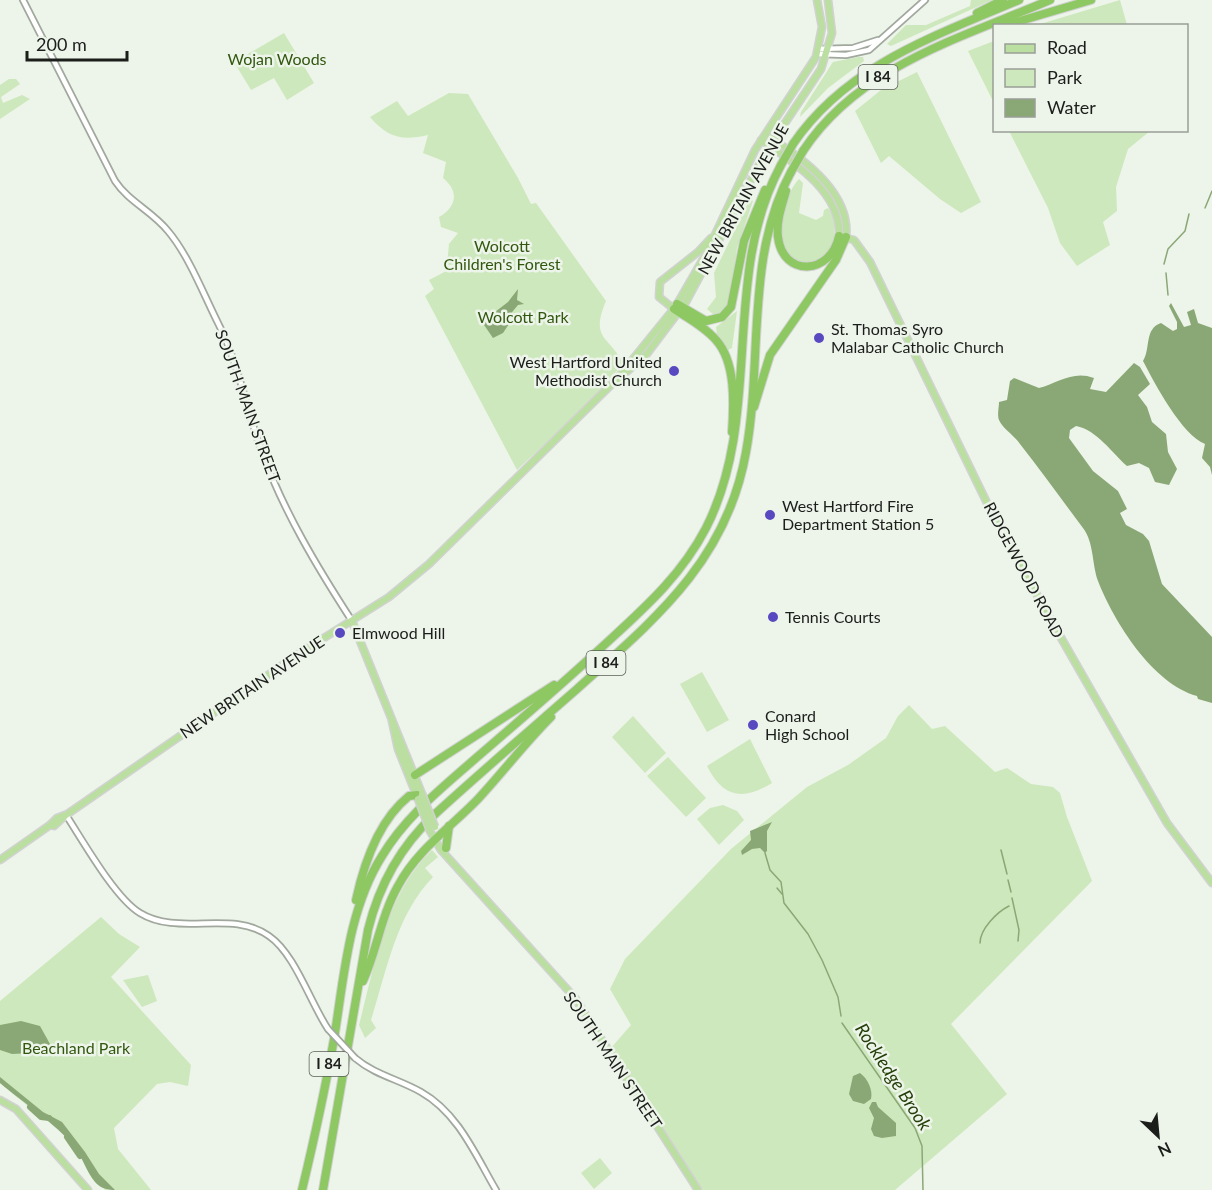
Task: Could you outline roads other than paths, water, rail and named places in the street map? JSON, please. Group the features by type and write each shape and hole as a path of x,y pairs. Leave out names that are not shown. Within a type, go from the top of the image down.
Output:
{"highway":[{"path":"924,40 1003,0"},
{"name":"I 84","path":"302,1190 326,1080 359,904 371,876 388,847 408,820 655,599 682,567 705,529 728,472 738,423 753,249 764,206 782,163 823,107 854,80 884,60 924,40 1019,0"},
{"name":"I 84","path":"994,24 1050,0"},
{"path":"1010,24 1063,6 1091,0"},
{"name":"I 84","path":"323,1190 358,990 376,903 390,872 405,848 434,815 677,596 714,544 733,502 745,457 751,414 764,252 773,214 790,173 803,151 833,113 866,85 902,63 993,24"},
{"path":"975,32 993,28"},
{"path":"678,308 707,321 720,318 729,311 735,298 740,261 749,225 768,183 782,163"},
{"path":"790,173 777,231 780,247 785,255 801,266 818,265 833,254 842,236"},
{"path":"751,414 768,360 838,257 842,236"},
{"path":"678,308 715,338 727,360 733,417 728,472"},
{"path":"415,775 538,696 613,637"},
{"path":"358,990 395,891 409,868 434,833 450,824 479,798 567,697"},
{"path":"351,938 357,895 372,848 396,809 408,797 420,797"},
{"path":"447,852 446,836 450,824"}],"main road":[{"path":"817,0 822,25 818,52"},
{"name":"NEW BRITAIN AVENUE","path":"0,860 57,818 66,815 300,653 398,590 428,565 616,380 644,357 705,270 771,143 815,80 828,52 832,28 828,0"},
{"name":"NEW BRITAIN AVENUE","path":"678,308 762,138 818,52"},
{"path":"762,138 809,165 836,198 844,216 842,236"},
{"path":"771,143 782,163"},
{"path":"757,168 770,155 814,182 830,200 842,236"},
{"path":"678,308 659,297 659,283 698,252 718,228"},
{"name":"RIDGEWOOD ROAD","path":"842,236 850,237 878,275 988,505 1064,644 1167,824 1212,883"},
{"name":"SOUTH MAIN STREET","path":"351,621 392,720 434,833 457,868 575,998 698,1190"},
{"name":"SOUTH MAIN STREET","path":"406,760 415,775 420,797"},
{"path":"0,1100 16,1109 88,1190"}],"street":[{"name":"SOUTH MAIN STREET","path":"23,0 118,186 164,227 180,251 228,345 258,442 274,481 317,566 351,621"},
{"path":"818,52 864,52 925,0"},
{"path":"66,815 122,897 144,916 168,923 242,925 260,930 274,940 285,952 328,1029 355,1058 382,1077 419,1091 441,1106 458,1125 496,1190"}],"water":[{"path":"518,289 517,300 524,304 518,305 508,317 509,324 503,333 493,338 482,322 508,302"},
{"path":"1171,303 1184,327 1191,325 1187,312 1194,309 1198,323 1212,328 1212,475 1210,467 1202,458 1205,444 1196,439 1178,420 1143,361 1150,334 1156,326 1161,323 1173,331 1177,329 1177,322 1169,306"},
{"path":"1134,363 1140,367 1150,384 1138,395 1147,407 1152,422 1166,434 1168,452 1177,469 1169,485 1155,482 1149,468 1139,463 1127,466 1097,437 1084,428 1076,426 1070,430 1069,438 1093,471 1118,491 1127,509 1120,513 1126,525 1143,534 1149,541 1162,584 1212,637 1212,703 1198,699 1197,696 1165,679 1137,649 1114,615 1098,581 1087,534 1018,441 998,418 999,402 1007,400 1010,381 1014,378 1039,388 1072,376 1086,376 1094,378 1090,389 1106,392"},
{"path":"772,822 767,831 767,851 765,853 760,848 752,849 742,855 741,851 751,840 750,831"},
{"path":"21,1021 40,1026 50,1044 50,1052 12,1054 0,1050 0,1025"},
{"path":"860,1073 871,1088 871,1099 864,1104 853,1101 849,1094 853,1076"},
{"path":"0,1077 43,1112 62,1122 99,1174 115,1190 109,1190 97,1184 77,1150 67,1138 0,1083"},
{"path":"872,1102 876,1102 878,1107 896,1123 896,1136 882,1138 874,1136 871,1129 874,1118 869,1108"}],"waterway":[{"path":"1205,208 1212,191"},
{"path":"1164,264 1168,249 1185,231 1189,214"},
{"path":"1166,273 1168,295"},
{"path":"1001,850 1007,874"},
{"name":"Rockledge Brook","path":"765,853 770,870 781,882 784,903 808,934 822,960 838,997 841,1016"},
{"path":"1008,880 1011,892"},
{"name":"Rockledge Brook","path":"777,888 782,894"},
{"path":"1012,898 1019,930 1018,941"},
{"path":"980,943 983,932 990,921 1009,906"},
{"name":"Rockledge Brook","path":"842,1023 915,1128 922,1146 923,1190"},
{"path":"30,1107 41,1117 49,1118"},
{"path":"67,1137 80,1156"}],"place":[{"name":"St. Thomas Syro Malabar Catholic Church","path":"819,338"},
{"name":"West Hartford United Methodist Church","path":"674,371"},
{"name":"West Hartford Fire Department Station 5","path":"770,515"},
{"name":"Tennis Courts","path":"773,617"},
{"name":"Elmwood Hill","path":"340,633"},
{"name":"Conard High School","path":"753,725"}],"park label":[{"name":"Wojan Woods","path":"277,59"},
{"name":"Wolcott Children's Forest","path":"502,255"},
{"name":"Wolcott Park","path":"523,317"},
{"name":"Beachland Park","path":"76,1048"}]}
